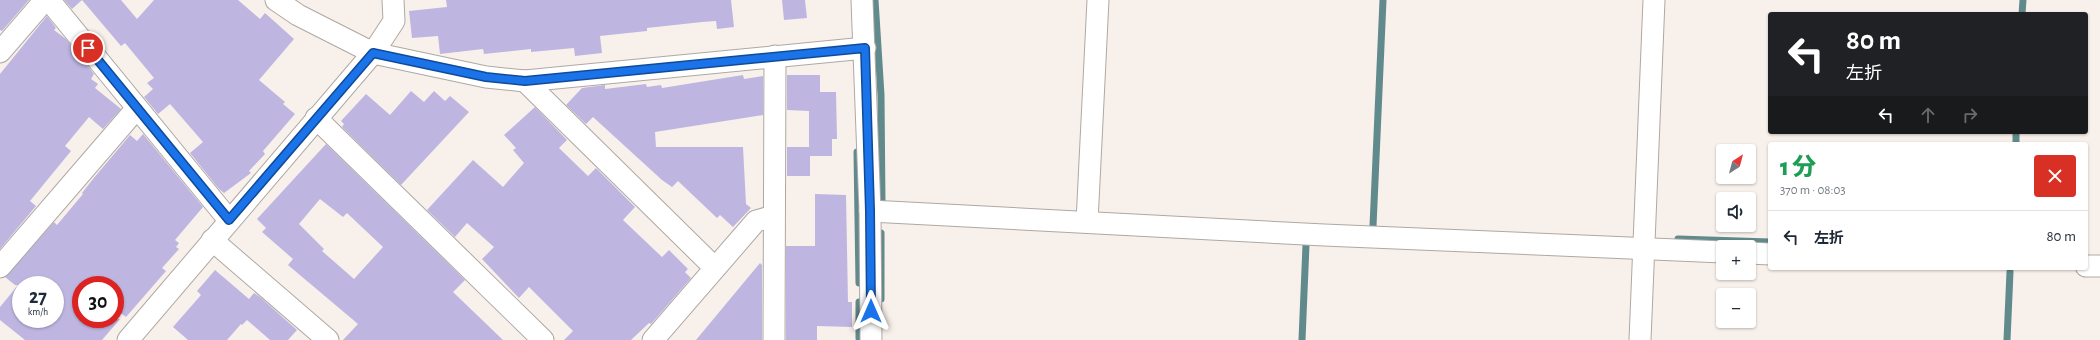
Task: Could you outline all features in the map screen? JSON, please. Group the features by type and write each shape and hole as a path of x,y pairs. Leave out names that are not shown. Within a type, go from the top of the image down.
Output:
{"street":[{"path":"0,52 45,0"},
{"path":"49,0 229,220"},
{"path":"276,0 298,15 373,53 486,77 525,81 865,48"},
{"path":"138,337 212,240 373,53 394,21 393,0"},
{"path":"862,0 870,211 871,340"},
{"path":"1087,222 1098,0"},
{"path":"1640,340 1654,0"},
{"path":"774,340 775,56"},
{"path":"525,81 715,268"},
{"path":"0,268 137,108"},
{"path":"316,118 543,340"},
{"path":"870,211 1716,252"},
{"path":"653,340 756,221 774,216"},
{"path":"212,240 328,340"},
{"path":"1756,253 1768,254"},
{"path":"2088,266 2100,266"}],"building":[{"path":"0,0 29,0 2,31 0,30"},
{"path":"64,0 82,0 72,9"},
{"path":"82,0 121,0 137,19 154,0 238,0 260,19 265,13 294,39 259,80 285,102 283,104 295,114 263,151 265,154 249,171 251,173 224,193 219,189 190,153 203,142 170,104 158,114 144,97 153,89 147,83 154,78 125,43 121,46"},
{"path":"446,0 731,0 734,27 717,29 716,21 647,28 647,31 600,36 602,53 575,56 574,48 531,52 531,49 484,54 483,49 440,54 438,36 412,38 409,11 447,7"},
{"path":"782,0 805,0 807,18 784,20"},
{"path":"47,16 56,28 54,30 66,39 94,74 91,79 98,84 95,88 121,109 103,129 89,117 65,146 71,151 30,201 36,206 0,249 0,74"},
{"path":"743,75 744,79 763,76 763,115 655,132 656,147 743,147 746,204 751,208 733,227 720,215 717,218 678,181 672,187 662,180 593,117 586,124 566,105 582,88 605,85 605,89 646,84 647,87 661,85 662,88"},
{"path":"787,75 820,75 820,92 836,92 837,139 832,139 832,156 810,156 810,176 787,176 787,147 809,147 809,111 787,110"},
{"path":"411,91 424,102 434,91 445,101 450,96 469,112 401,185 342,127 344,124 341,121 366,94 390,115"},
{"path":"535,107 567,140 559,148 588,176 596,168 635,207 623,220 662,257 669,250 688,269 685,272 691,278 651,324 649,323 631,340 564,340 573,331 529,287 519,298 482,259 494,247 467,223 455,237 427,210 473,160 503,187 524,163 513,150 516,148 504,135"},
{"path":"143,134 203,207 175,240 179,243 176,247 179,249 162,268 166,271 126,317 124,316 124,276 72,276 72,328 112,328 102,340 25,340 0,320 0,307 12,292 12,328 64,328 64,276 12,276 12,283 5,277 54,222 57,225 130,135 137,141"},
{"path":"326,144 465,280 453,292 503,340 343,340 358,324 288,265 293,259 262,232 266,228 257,219","holes":["320,199 343,217 347,213 383,247 354,279 322,251 324,249 299,224"]},
{"path":"815,194 846,195 848,302 852,302 852,327 817,326 817,340 786,340 786,246 815,246"},
{"path":"760,263 762,265 762,340 696,340"},
{"path":"215,270 249,299 254,293 260,297 297,330 288,340 270,340 247,320 242,325 241,324 227,340 188,340 173,327 201,295 197,291"}],"waterway":[{"path":"875,0 881,95 882,205"},
{"path":"1373,226 1383,0"},
{"path":"2022,12 2023,0"},
{"path":"2016,134 2016,142"},
{"path":"857,152 859,283"},
{"path":"881,233 881,299"},
{"path":"1678,239 1768,242"},
{"path":"1302,340 1306,245"},
{"path":"2007,340 2010,272"},
{"path":"859,302 859,338"}],"route":[{"path":"88,48 229,220 373,53 486,77 525,81 865,48 870,211 871,311"}]}
